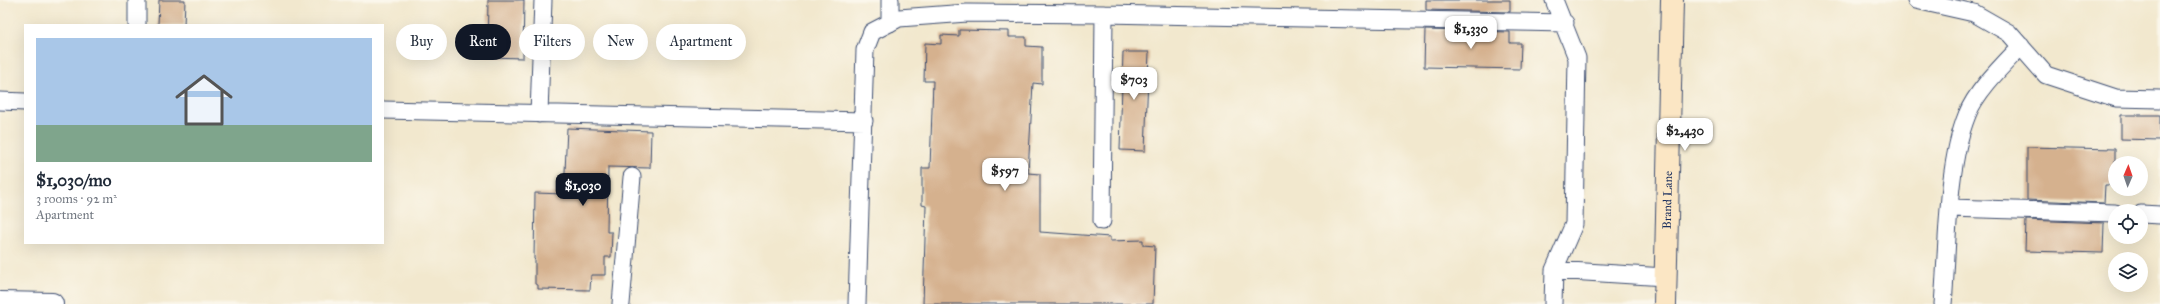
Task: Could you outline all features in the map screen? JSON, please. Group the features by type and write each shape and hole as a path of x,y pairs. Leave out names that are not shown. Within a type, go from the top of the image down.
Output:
{"street":[{"name":"Brand Lane","path":"1665,304 1672,0"},
{"path":"0,303 52,304"}],"lane":[{"path":"137,0 137,24"},
{"path":"539,114 543,0"},
{"path":"890,0 890,23"},
{"path":"1553,304 1554,270 1574,224 1578,58 1565,23 1554,0"},
{"path":"1916,0 1974,13 2009,33 2046,74 2116,98 2160,99"},
{"path":"858,304 865,50 872,32 899,18 967,13 1104,14 1565,23"},
{"path":"1102,221 1104,14"},
{"path":"1943,304 1950,208 1956,158 1967,114 1989,81 2021,46"},
{"path":"0,101 24,102"},
{"path":"384,110 864,121"},
{"path":"621,304 632,177"},
{"path":"1950,208 2108,213"},
{"path":"2148,214 2160,214"},
{"path":"1554,270 1665,277"}],"building":[{"path":"159,0 185,0 184,24 158,24"},
{"path":"488,0 524,0 524,24 519,24 519,58 511,58 511,24 488,24"},
{"path":"1426,0 1510,0 1510,12 1426,10"},
{"path":"959,30 1009,31 1009,37 1026,37 1026,46 1042,47 1042,84 1033,83 1028,173 1040,174 1040,232 1110,237 1110,241 1143,240 1143,245 1155,246 1153,304 923,304 926,206 922,205 922,168 930,168 933,81 924,81 925,43 941,44 941,35 959,36"},
{"path":"1425,30 1510,32 1510,43 1521,43 1520,69 1424,67"},
{"path":"1123,52 1149,52 1145,151 1120,150"},
{"path":"2121,115 2160,115 2160,140 2121,139"},
{"path":"567,128 651,131 650,168 608,167 607,232 612,232 611,257 605,257 605,275 591,275 590,290 538,289 538,285 535,284 535,193 564,194"},
{"path":"2027,147 2115,149 2115,156 2108,156 2108,185 2105,185 2104,203 2027,200"},
{"path":"2026,220 2104,223 2103,253 2025,251"}]}
